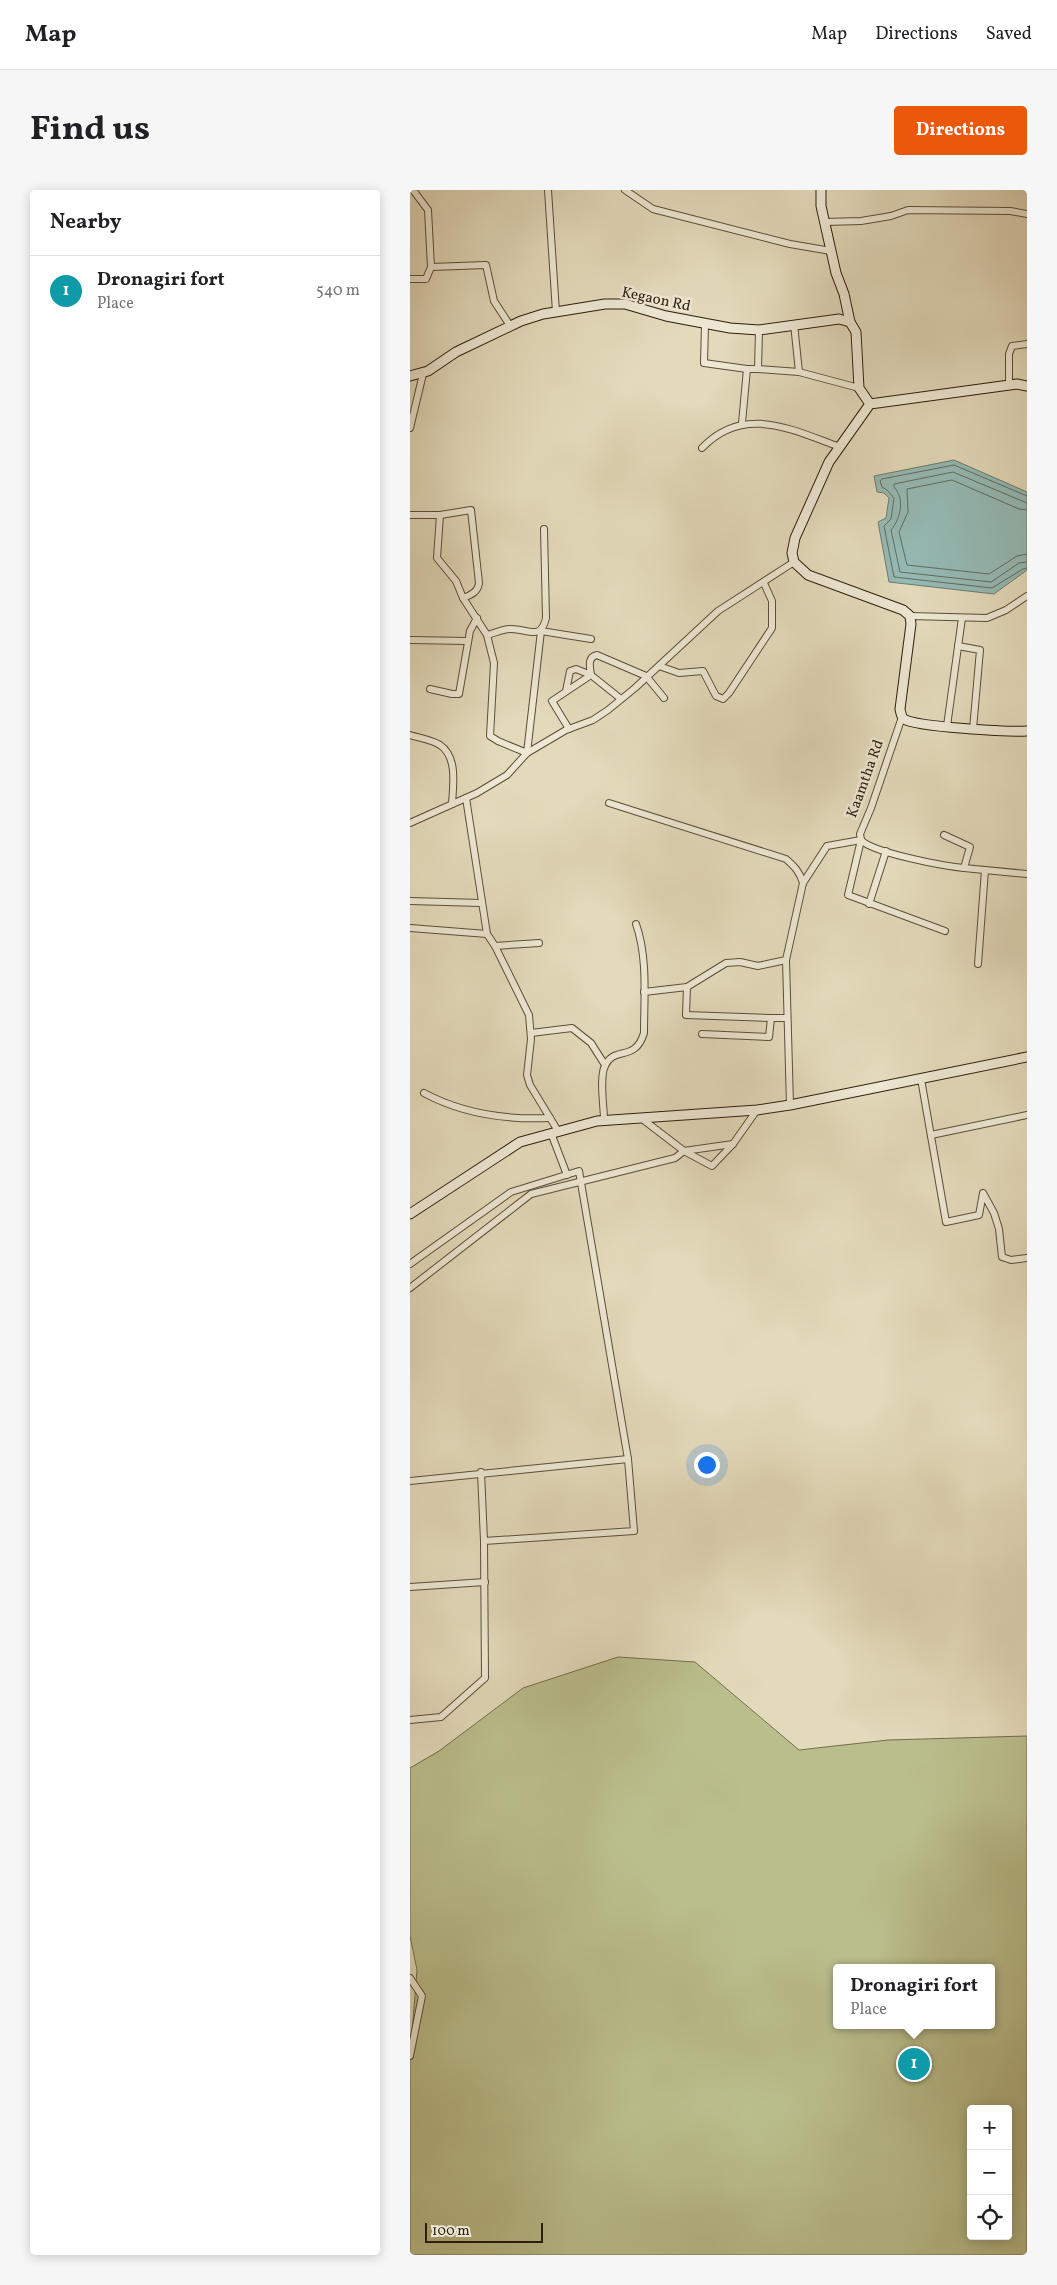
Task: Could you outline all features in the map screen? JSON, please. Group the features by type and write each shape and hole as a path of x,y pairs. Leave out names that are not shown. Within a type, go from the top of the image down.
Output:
{"street":[{"path":"410,279 426,279 432,267 428,210 413,190"},
{"path":"548,190 556,312"},
{"path":"623,190 653,209 790,244 831,251"},
{"path":"821,190 821,206 831,251 850,322 856,332 858,342 860,388 870,404"},
{"path":"825,222 862,221 891,216 908,210 1010,211 1027,214"},
{"path":"432,267 486,265 494,301 511,327"},
{"name":"Kegaon Rd","path":"410,376 422,374 456,352 543,314 605,304 625,304 666,316 705,324 759,330 839,319 850,322"},
{"path":"705,324 704,364 799,372 860,388"},
{"path":"794,324 799,372"},
{"path":"758,369 759,330"},
{"path":"1009,386 1009,354 1012,346 1027,344"},
{"path":"742,423 748,369"},
{"path":"410,428 422,374"},
{"path":"1027,386 1017,384 870,404 829,462 794,538 792,553 794,562 808,574 903,610 910,616 987,618 1006,610 1027,596"},
{"path":"702,448 713,436 742,423 778,426 840,447"},
{"path":"410,514 440,515 471,510 479,583 478,588 473,593 463,598"},
{"path":"440,515 436,558 456,580 463,598 487,635 494,663 490,736 498,742 527,752"},
{"path":"527,752 541,631 544,628 546,618 544,529"},
{"path":"410,823 466,798 506,775 527,752 569,729 593,720 621,700 646,676 660,666 718,611 794,562"},
{"path":"660,666 679,673 703,671 716,696 722,699 729,693 772,628 772,601 764,582"},
{"path":"910,616 911,624 900,709 905,720 947,726 1027,732"},
{"path":"430,689 459,694 470,631 477,618"},
{"path":"947,726 962,618"},
{"path":"487,635 509,629 541,631 591,639"},
{"path":"410,640 468,642"},
{"path":"958,646 980,650 973,728"},
{"path":"591,675 589,664 591,659 597,655 646,676 664,698"},
{"path":"566,691 570,670 576,669 591,675 621,700"},
{"path":"569,729 552,701 591,675"},
{"name":"Kaamtha Rd","path":"902,717 871,808 860,834 861,840 848,895 945,931"},
{"path":"410,735 439,745 446,751 452,768 452,804"},
{"path":"466,798 487,934 495,946 529,1015 530,1033 527,1075 530,1085 550,1118 567,1174"},
{"path":"609,803 786,860 794,866 803,883"},
{"path":"944,835 970,847 964,868"},
{"path":"790,1105 786,1018 786,960 803,883 827,846 861,840 865,844 886,851 943,866 1027,874"},
{"path":"869,904 886,851"},
{"path":"978,964 985,870"},
{"path":"410,902 481,903"},
{"path":"604,1120 602,1072 605,1065 616,1055 633,1051 642,1042 644,1033 644,992 640,939 636,924"},
{"path":"410,928 487,934"},
{"path":"495,946 539,943"},
{"path":"644,992 687,987 726,963 740,962 758,966 786,960"},
{"path":"687,987 686,1015 786,1018"},
{"path":"702,1034 770,1037 771,1018"},
{"path":"530,1033 572,1028 591,1042 605,1065"},
{"path":"410,1214 520,1142 555,1132 604,1120 757,1110 790,1105 1027,1057"},
{"path":"921,1079 946,1222 979,1216 983,1193 994,1213 999,1229 1002,1257 1011,1260 1027,1258"},
{"path":"424,1093 452,1106 489,1115 512,1119 550,1118"},
{"path":"640,1118 684,1150 712,1166 733,1144 757,1110"},
{"path":"931,1135 1027,1115"},
{"path":"410,1288 531,1194 675,1158 684,1150 733,1144"},
{"path":"410,1264 511,1192 579,1171 628,1459 634,1531 484,1541"},
{"path":"410,1481 481,1472 628,1459"},
{"path":"410,1720 441,1717 485,1678 485,1582 481,1472"},
{"path":"410,1587 485,1582"},
{"path":"410,1978 422,1996 410,2056"}],"green space":[{"path":"618,1657 695,1662 799,1750 888,1740 1027,1736 1027,2255 410,2255 410,2058 417,1970 410,1936 410,1768 439,1751 523,1688"}],"water":[{"path":"954,460 1027,492 1027,570 994,594 889,582 878,522 886,518 889,498 884,493 877,492 874,476"}],"place":[{"name":"Dronagiri fort","path":"914,2064"}]}
